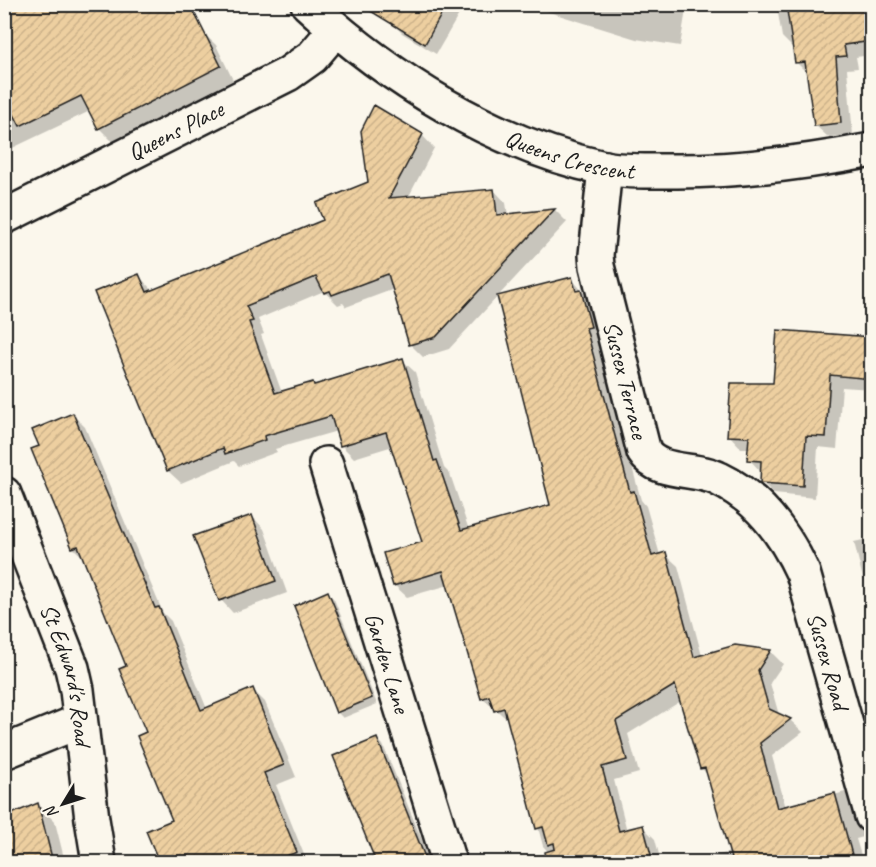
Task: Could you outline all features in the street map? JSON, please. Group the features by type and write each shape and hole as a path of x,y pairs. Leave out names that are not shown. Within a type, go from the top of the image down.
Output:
{"street":[{"name":"Queens Crescent","path":"308,4 335,30 414,86 501,133 547,151 605,168 688,171 760,168 872,150"},
{"name":"Queens Place","path":"4,217 288,74 312,57 335,30"},
{"name":"Sussex Terrace","path":"605,168 596,255 597,266 644,452 649,461 658,466 710,476 737,489 766,515 789,543"},
{"name":"Garden Lane","path":"326,464 450,862"},
{"name":"St Edward's Road","path":"4,494 67,651 78,690 99,862"},
{"name":"Sussex Road","path":"789,543 803,573 872,816"},
{"path":"4,752 80,721"}],"building":[{"path":"4,4 190,4 221,66 98,129 81,96 20,126 4,95"},
{"path":"359,4 447,4 425,44"},
{"path":"786,4 872,4 872,41 844,45 846,56 836,57 841,123 814,126 805,62 795,63"},
{"path":"374,105 423,134 389,198 494,189 497,215 555,209 436,337 409,345 388,274 332,295 330,291 324,293 316,277 246,306 253,321 249,322 275,393 313,382 314,385 403,358 434,461 437,460 461,530 550,505 497,296 572,277 576,291 581,290 591,327 586,328 630,492 634,491 652,556 666,552 694,657 735,645 771,650 758,670 769,709 791,719 760,743 777,808 835,793 854,862 732,862 705,768 700,769 675,685 616,721 627,760 602,767 619,831 643,825 653,862 546,862 545,852 555,849 554,843 548,845 543,827 536,829 504,708 494,711 489,696 481,699 443,571 393,586 383,553 422,542 386,432 340,446 331,416 264,436 265,440 225,454 223,448 167,471 94,292 139,274 147,292 323,220 316,203 368,182 361,131"},
{"path":"777,330 872,337 872,379 830,375 826,437 806,436 803,486 760,483 761,461 747,460 749,437 727,436 731,383 773,383"},
{"path":"73,413 155,608 159,607 201,710 253,688 284,765 264,773 297,852 271,862 159,862 146,831 172,820 137,736 146,732 119,669 126,666 78,546 72,548 31,449 39,446 32,430"},
{"path":"252,515 276,581 219,601 193,536"},
{"path":"328,591 372,698 336,713 294,606"},
{"path":"377,738 427,862 376,862 333,756"},
{"path":"38,803 53,862 4,862 4,817"}]}
